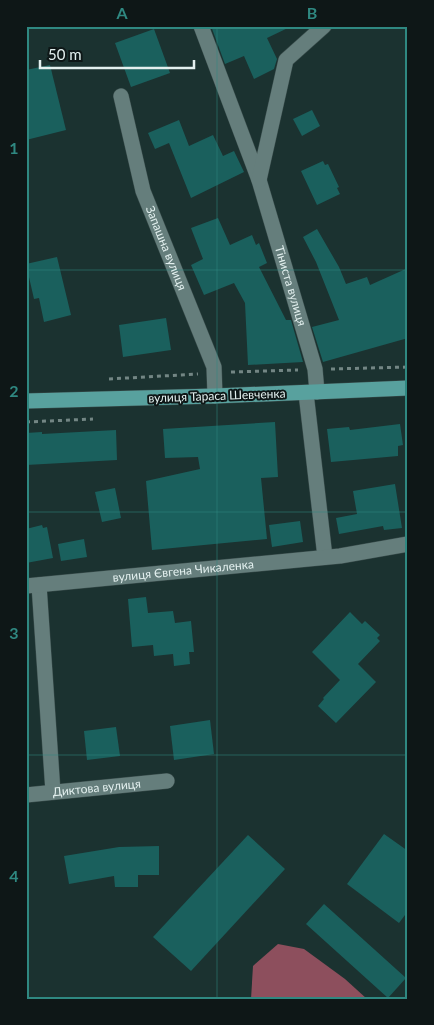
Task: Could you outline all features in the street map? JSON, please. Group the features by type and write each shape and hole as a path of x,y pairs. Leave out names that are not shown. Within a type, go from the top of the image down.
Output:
{"main road":[{"name":"вулиця Тараса Шевченка","path":"26,401 408,388"}],"street":[{"name":"Тіниста вулиця","path":"200,26 258,180 315,369 311,392"},
{"name":"Тіниста вулиця","path":"258,180 286,60 324,26"},
{"name":"Запашна вулиця","path":"120,96 143,191 214,367 215,396"},
{"path":"311,392 325,557"},
{"name":"вулиця Євгена Чикаленка","path":"53,792 33,585 325,557 408,544"},
{"name":"Диктова вулиця","path":"26,795 166,781"}],"path":[{"path":"323,369 408,366"},
{"path":"226,372 307,370"},
{"path":"104,379 200,374"}],"shaded area":[{"path":"278,944 304,949 345,979 367,999 251,999 253,966"}],"building":[{"path":"211,26 292,26 267,38 277,59 274,69 254,79 244,56 225,64"},
{"path":"154,29 170,73 131,87 115,43"},
{"path":"50,65 66,130 26,140 26,70"},
{"path":"312,110 320,126 302,136 293,119"},
{"path":"179,120 189,146 213,135 223,156 234,151 244,172 191,198 169,143 155,149 148,133"},
{"path":"323,161 325,165 328,164 339,187 337,188 340,194 317,205 301,171"},
{"path":"218,218 230,245 252,235 256,245 259,243 267,263 259,267 286,320 291,320 303,362 248,365 245,303 234,283 204,295 191,265 203,259 191,228"},
{"path":"317,229 339,267 346,284 367,277 370,285 408,268 408,338 323,362 312,327 339,320 316,262 303,237"},
{"path":"57,257 71,315 44,322 39,298 34,299 26,264"},
{"path":"166,318 171,350 123,357 119,325"},
{"path":"275,422 278,477 261,478 267,539 152,550 146,481 200,469 198,457 165,458 163,429"},
{"path":"400,424 403,445 398,446 398,456 331,462 327,429 349,427 350,430"},
{"path":"116,430 117,460 26,465 26,433 42,432 42,434"},
{"path":"395,484 402,528 384,530 383,526 339,534 336,518 357,514 353,491"},
{"path":"115,488 121,518 102,522 95,492"},
{"path":"300,521 303,542 272,547 269,525"},
{"path":"42,525 43,528 47,527 53,558 26,563 26,529"},
{"path":"84,539 87,557 61,561 58,544"},
{"path":"146,597 148,613 173,611 175,623 191,621 194,652 189,652 190,664 174,666 173,654 154,656 153,645 132,647 128,599"},
{"path":"350,612 362,624 365,621 380,635 377,638 380,641 358,664 376,682 336,723 318,706 340,680 312,652"},
{"path":"210,720 214,754 174,760 170,726"},
{"path":"116,727 120,756 87,760 84,731"},
{"path":"384,834 408,851 408,911 399,923 347,884"},
{"path":"248,835 285,869 191,971 153,937"},
{"path":"159,846 159,875 138,875 138,887 115,887 114,876 69,884 64,856 119,847"},
{"path":"324,904 406,978 388,998 306,924"}]}
